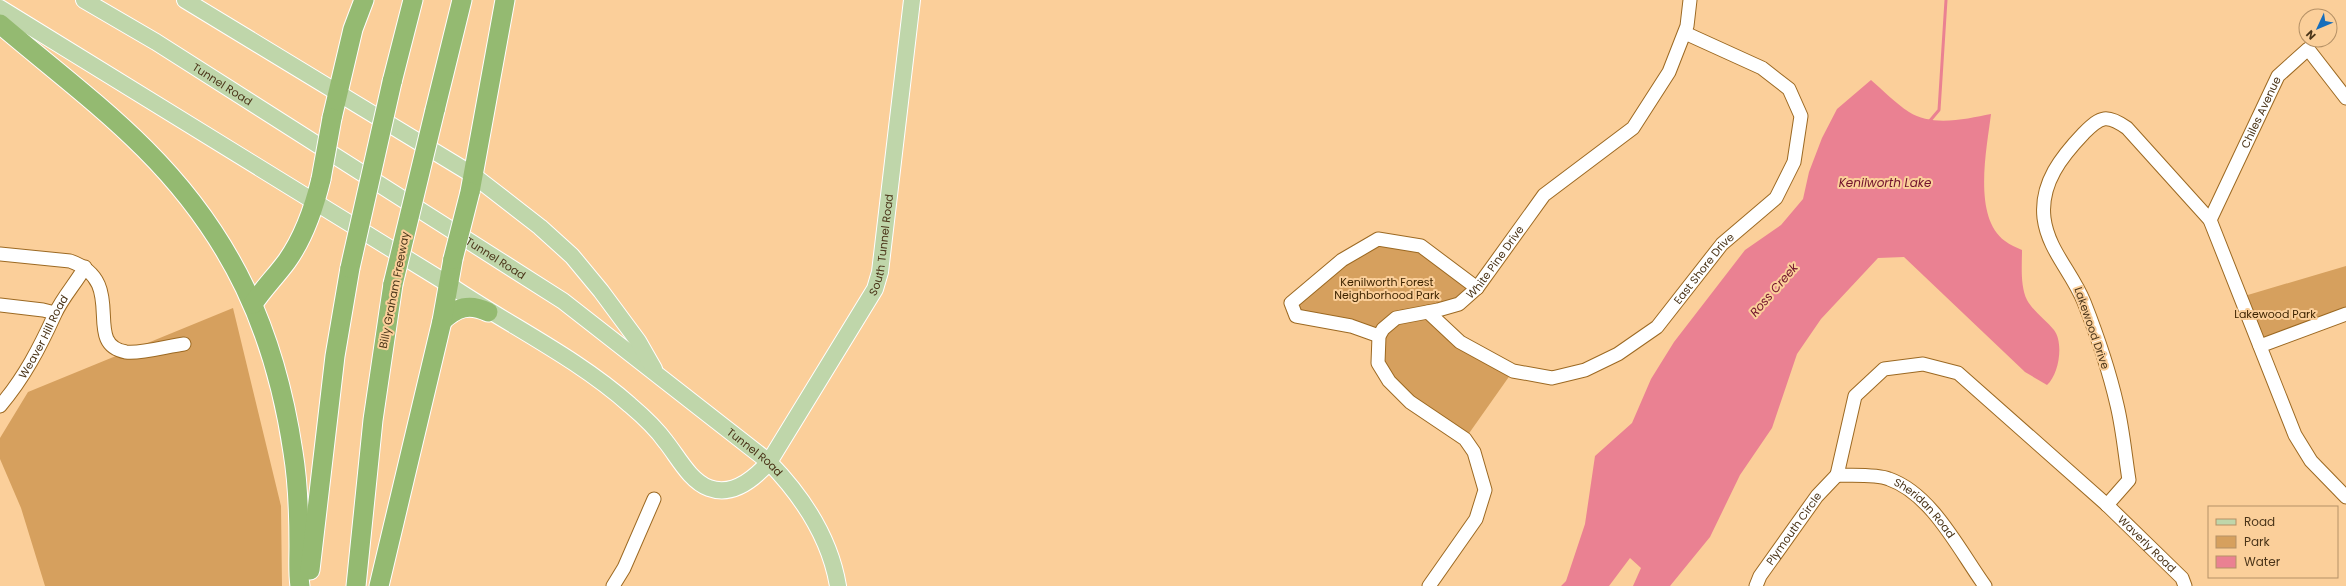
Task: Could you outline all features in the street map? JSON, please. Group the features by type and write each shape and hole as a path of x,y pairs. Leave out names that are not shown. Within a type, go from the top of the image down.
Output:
{"highway":[{"path":"253,304 261,291 287,261 299,241 316,202 337,91 353,29 364,0"},
{"path":"308,586 335,356 350,268 392,82 414,0"},
{"name":"Billy Graham Freeway","path":"356,586 373,420 393,284 462,0"},
{"path":"379,586 442,321 453,259 471,184 505,0"},
{"path":"0,24 115,122 172,177 222,244 253,304 278,376 293,454 297,496 300,586"},
{"path":"442,321 452,311 467,306 477,307 488,312"}],"main road":[{"name":"Tunnel Road","path":"84,0 156,42 563,301 769,462 799,496 822,536 838,586"},
{"path":"185,0 270,53 337,91 471,184 540,227 572,256 620,316 659,377"},
{"name":"South Tunnel Road","path":"0,8 316,202 448,284 488,312 597,378 625,400 650,423 701,484 710,488 732,489 748,482 769,462 875,290 880,272 912,0"}],"street":[{"name":"White Pine Drive","path":"1379,336 1383,329 1396,318 1459,304 1477,288 1544,195 1633,128 1668,72 1685,33 1690,0"},
{"name":"East Shore Drive","path":"1428,312 1460,342 1513,371 1552,378 1585,370 1618,354 1657,327 1722,244 1776,198 1794,162 1802,116 1789,89 1762,68 1685,33"},
{"name":"Chiles Avenue","path":"2210,220 2278,76 2308,49 2346,98"},
{"name":"Lakewood Drive","path":"2107,505 2129,480 2117,406 2094,327 2077,284 2052,248 2044,217 2046,189 2061,158 2089,128 2103,118 2114,119 2127,128 2210,220 2295,435 2311,461 2346,497"},
{"path":"1429,586 1476,518 1485,490 1474,452 1465,439 1410,402 1389,382 1378,363 1379,336 1351,326 1296,316 1291,303 1342,260 1378,240 1420,246 1477,288"},
{"path":"0,254 70,261 85,267 93,273 102,293 106,336 116,348 126,352 184,344"},
{"name":"Weaver Hill Road","path":"0,406 19,383 51,327 55,313 85,267"},
{"path":"0,305 43,310 55,313"},
{"path":"2260,346 2346,314"},
{"path":"1837,475 1855,396 1884,369 1923,364 1958,373 2107,505"},
{"name":"Plymouth Circle","path":"1756,586 1760,576 1817,496 1837,475"},
{"name":"Sheridan Road","path":"1837,475 1887,478 1909,488 1928,504 1985,586"},
{"path":"613,586 624,568 654,499"},
{"name":"Waverly Road","path":"2107,505 2182,578 2185,586"}],"green space":[{"name":"Kenilworth Forest Neighborhood Park","path":"1378,239 1421,246 1477,288 1428,313 1513,371 1465,439 1389,381 1379,336 1296,316 1291,303"},
{"name":"Lakewood Park","path":"2346,266 2346,314 2260,346 2241,297"},
{"path":"233,308 281,506 282,586 45,586 21,508 0,459 0,438 28,392"}],"water":[{"name":"Kenilworth Lake","path":"1871,80 1899,105 1918,117 1938,121 1960,120 1991,114 1984,181 1988,216 1995,230 2005,241 2022,250 2022,282 2027,300 2054,330 2059,343 2059,358 2055,374 2047,385 2025,372 1904,257 1878,258 1821,319 1797,354 1772,428 1740,475 1710,537 1670,586 1633,586 1641,568 1630,558 1609,586 1561,586 1566,581 1585,524 1595,456 1632,423 1651,379 1674,342 1745,250 1781,225 1803,199 1809,172 1822,138 1837,109"}],"waterway":[{"name":"Ross Creek","path":"1928,123 1939,110 1946,0"}]}
